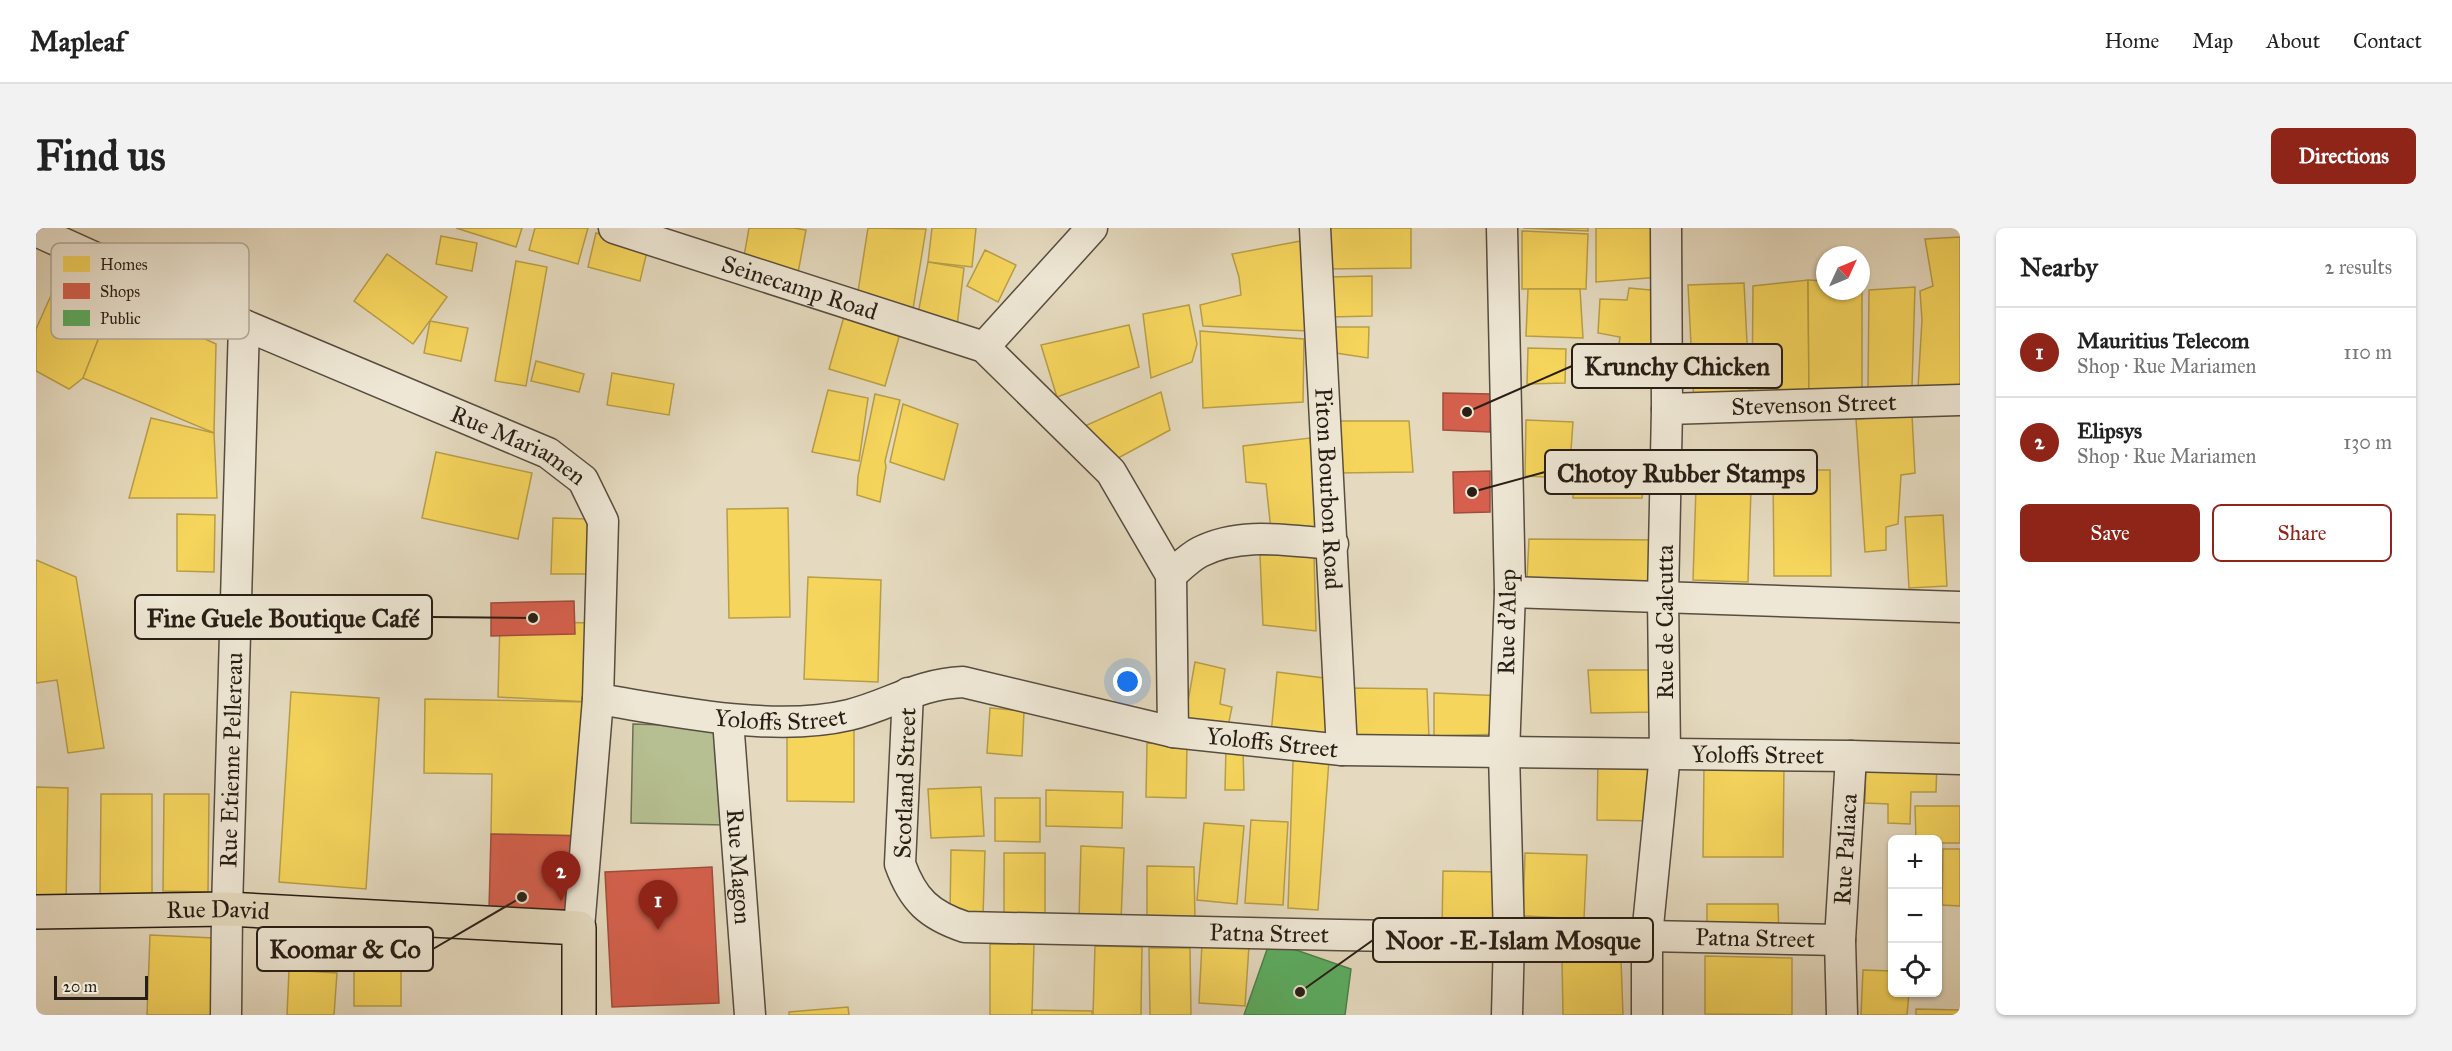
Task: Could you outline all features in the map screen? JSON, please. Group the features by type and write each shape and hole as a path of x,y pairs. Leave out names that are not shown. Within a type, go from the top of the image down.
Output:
{"main road":[{"name":"Rue David","path":"36,912 227,909 579,928"},
{"path":"579,928 579,1015"}],"street":[{"name":"Seinecamp Road","path":"614,228 984,347"},
{"path":"1092,228 984,347 1111,472 1171,575 1173,732"},
{"name":"Piton Bourbon Road","path":"1315,228 1342,750"},
{"name":"Rue d'Alep","path":"1502,228 1509,592 1504,753 1509,938 1508,1015"},
{"name":"Rue de Calcutta","path":"1647,1015 1647,936 1665,754 1663,597 1667,409 1666,228"},
{"name":"Rue Mariamen","path":"36,231 63,243"},
{"name":"Rue Mariamen","path":"249,327 548,453 583,480 603,521 598,699 579,928"},
{"name":"Rue Etienne Pellereau","path":"226,1015 244,339"},
{"name":"Stevenson Street","path":"1667,409 1960,400"},
{"path":"1171,575 1199,552 1231,540 1262,538 1333,544"},
{"path":"1509,592 1960,607"},
{"name":"Yoloffs Street","path":"598,699 728,720 801,721 849,715 938,683 963,682 1173,732 1342,750 1960,759"},
{"name":"Scotland Street","path":"908,693 900,864 907,885 922,903"},
{"name":"Rue Magon","path":"728,720 750,1015"},
{"name":"Rue Paliaca","path":"1842,1015 1840,940 1851,756"},
{"name":"Patna Street","path":"922,903 942,919 965,927 1509,938 1647,936 1840,940"}],"green space":[{"path":"633,724 727,727 725,825 631,823"}],"building: Homes":[{"path":"456,228 522,228 516,247"},
{"path":"535,228 588,228 578,264 529,250"},
{"path":"749,228 806,230 798,273 743,262"},
{"path":"868,228 926,229 913,309 857,298"},
{"path":"932,228 976,228 972,267 928,262"},
{"path":"1326,228 1411,228 1411,268 1326,269"},
{"path":"1523,228 1588,228 1588,231"},
{"path":"1596,228 1661,228 1661,277 1596,282"},
{"path":"1522,231 1588,234 1586,289 1522,289"},
{"path":"596,233 648,247 640,281 588,267"},
{"path":"441,236 477,243 472,271 436,264"},
{"path":"1960,237 1960,385 1918,388 1922,320 1920,291 1933,286 1925,239"},
{"path":"1306,240 1309,331 1203,326 1200,305 1241,295 1239,277 1232,254"},
{"path":"985,250 1016,265 998,302 967,286"},
{"path":"387,254 447,297 413,344 354,301"},
{"path":"516,261 547,267 526,386 495,381"},
{"path":"928,262 964,268 957,326 917,319"},
{"path":"1372,276 1372,316 1330,317 1329,277"},
{"path":"1808,280 1809,393 1752,397 1753,286"},
{"path":"1808,280 1816,280 1816,300 1862,300 1862,392 1809,393"},
{"path":"1744,283 1750,402 1694,404 1688,285"},
{"path":"1915,287 1912,387 1868,388 1870,290"},
{"path":"1629,288 1661,291 1664,376 1615,374 1620,337 1598,333 1600,299 1627,300"},
{"path":"1528,289 1580,289 1583,338 1526,336"},
{"path":"51,295 51,339 98,339 83,378 69,389 36,371 36,329"},
{"path":"1189,305 1197,344 1192,362 1151,378 1143,314"},
{"path":"845,313 901,330 885,386 829,369"},
{"path":"430,321 468,328 461,361 424,353"},
{"path":"1129,325 1139,367 1057,397 1041,345"},
{"path":"1332,327 1369,327 1368,358 1336,353"},
{"path":"1200,331 1304,339 1303,402 1203,408"},
{"path":"98,339 205,339 216,344 214,433 83,378"},
{"path":"1528,348 1566,349 1565,383 1527,384"},
{"path":"536,361 584,374 579,392 531,381"},
{"path":"612,373 674,384 669,415 607,405"},
{"path":"828,390 868,398 859,461 812,452"},
{"path":"1161,392 1170,430 1107,464 1078,429"},
{"path":"875,394 900,400 885,461 880,502 857,495 858,476"},
{"path":"903,404 958,424 944,480 890,462"},
{"path":"1912,415 1915,473 1901,475 1898,524 1886,527 1886,550 1865,552 1856,419"},
{"path":"151,418 214,433 217,498 129,498"},
{"path":"1526,420 1573,422 1569,478 1525,476"},
{"path":"1335,421 1409,421 1413,472 1336,473"},
{"path":"1310,438 1319,532 1272,539 1266,484 1246,482 1243,446"},
{"path":"436,452 532,473 518,539 422,518"},
{"path":"1575,454 1646,458 1642,498 1573,498"},
{"path":"1773,470 1830,470 1831,576 1774,576"},
{"path":"1696,487 1751,489 1748,582 1693,580"},
{"path":"788,508 790,617 729,618 727,509"},
{"path":"177,514 215,515 214,572 177,571"},
{"path":"1943,515 1947,586 1909,588 1905,517"},
{"path":"553,518 587,519 588,574 551,574"},
{"path":"1529,539 1661,540 1659,596 1526,599"},
{"path":"1314,554 1316,631 1263,625 1260,555"},
{"path":"36,560 76,577 104,748 68,753 57,680 36,683"},
{"path":"808,577 881,580 878,682 804,679"},
{"path":"500,621 593,623 589,702 498,697"},
{"path":"1195,662 1225,669 1220,704 1232,707 1227,731 1184,724"},
{"path":"1588,670 1656,670 1657,712 1591,713"},
{"path":"1277,672 1324,678 1326,737 1271,734"},
{"path":"1348,688 1427,689 1429,738 1345,737"},
{"path":"291,692 379,698 366,889 279,882"},
{"path":"1434,693 1505,696 1505,734 1434,736"},
{"path":"425,699 589,702 588,836 491,834 492,774 424,773"},
{"path":"990,708 1024,711 1022,756 987,753"},
{"path":"787,724 854,724 854,802 787,801"},
{"path":"1147,743 1187,744 1186,798 1146,797"},
{"path":"1226,746 1243,747 1244,790 1225,790"},
{"path":"1598,759 1658,760 1657,821 1597,820"},
{"path":"1329,760 1318,910 1288,908 1293,761"},
{"path":"1866,760 1937,762 1936,792 1911,792 1910,824 1888,823 1888,804 1865,803"},
{"path":"1704,764 1784,765 1783,857 1703,857"},
{"path":"36,787 68,788 66,905 36,904"},
{"path":"981,787 984,836 931,838 928,789"},
{"path":"1046,790 1123,792 1122,828 1046,826"},
{"path":"101,794 152,794 152,904 100,904"},
{"path":"164,794 209,794 208,892 163,891"},
{"path":"995,798 1040,798 1040,842 995,841"},
{"path":"1915,806 1960,806 1960,843 1942,843 1942,835 1916,835"},
{"path":"1251,820 1288,822 1283,905 1245,903"},
{"path":"1204,823 1244,826 1237,904 1197,900"},
{"path":"1081,846 1124,848 1121,920 1079,919"},
{"path":"1943,849 1960,849 1960,906 1942,905"},
{"path":"951,850 985,851 983,916 950,915"},
{"path":"1004,853 1045,853 1045,924 1004,924"},
{"path":"1525,853 1587,855 1584,919 1523,916"},
{"path":"1147,866 1194,867 1195,921 1147,921"},
{"path":"1443,871 1500,872 1498,931 1442,929"},
{"path":"1707,904 1778,904 1779,936 1707,936"},
{"path":"354,933 401,933 401,1006 354,1006"},
{"path":"150,935 214,938 211,1015 147,1015"},
{"path":"1202,943 1249,946 1245,1006 1199,1003"},
{"path":"990,944 1034,944 1032,1015 990,1015"},
{"path":"1095,946 1142,947 1141,1015 1093,1015"},
{"path":"1149,948 1190,948 1191,1015 1150,1015"},
{"path":"1705,956 1792,958 1792,1015 1705,1014"},
{"path":"1621,959 1623,1015 1563,1015 1562,960"},
{"path":"289,970 337,973 334,1015 287,1015"},
{"path":"1863,970 1888,971 1888,997 1909,997 1907,1015 1861,1015"},
{"path":"848,1007 849,1015 789,1015 789,1012"},
{"path":"1916,1009 1960,1010 1960,1015 1916,1015"},
{"path":"1032,1010 1092,1011 1092,1015 1032,1015"}],"building: Shops":[{"path":"1443,393 1492,394 1490,432 1443,430"},
{"path":"1490,471 1490,512 1454,513 1453,472"},
{"path":"574,601 575,634 491,636 491,603"},
{"path":"491,834 588,836 588,912 489,909"},
{"path":"712,867 719,1003 612,1007 605,872"}],"building: Public":[{"path":"1270,941 1351,969 1345,1015 1244,1015"}],"place":[{"name":"Krunchy Chicken","path":"1467,412"},
{"name":"Chotoy Rubber Stamps","path":"1472,492"},
{"name":"Fine Guele Boutique Café","path":"533,618"},
{"name":"Koomar & Co","path":"522,897"},
{"name":"Elipsys","path":"561,901"},
{"name":"Mauritius Telecom","path":"658,930"},
{"name":"Noor -E-Islam Mosque","path":"1300,992"}]}
